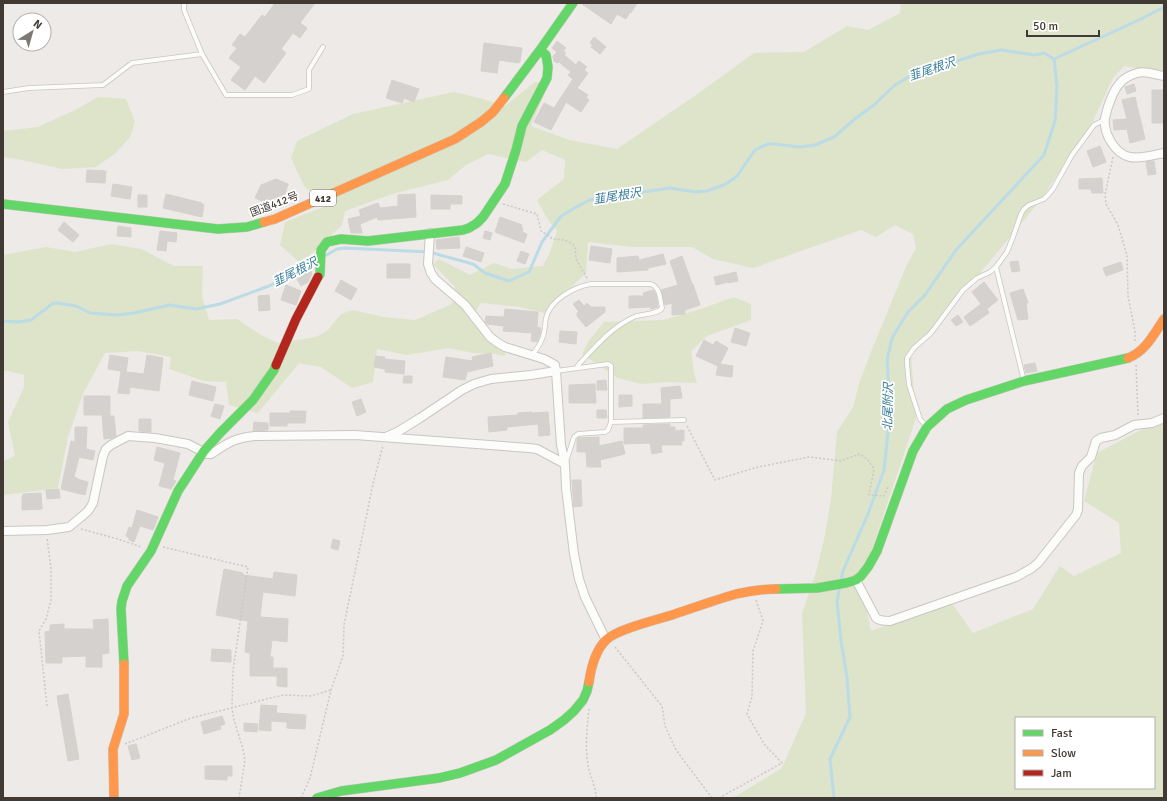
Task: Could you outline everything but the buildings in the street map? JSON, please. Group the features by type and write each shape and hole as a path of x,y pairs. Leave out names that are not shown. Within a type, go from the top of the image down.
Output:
{"main road":[{"name":"国道412号","path":"3,204 218,229 247,227 275,219 455,139 481,122 493,112 540,50 573,3"},
{"path":"114,798 113,749 124,714 122,601 127,586 150,551 178,491 204,452 220,433 253,400 274,370 296,319 320,274 321,250 327,242 341,239 368,241 463,230 469,228 480,220 494,202 505,184 522,126 547,78 548,67 546,55 540,50"},
{"path":"317,798 341,792 439,778 460,773 496,760 550,730 574,711 583,700 594,660 601,645 614,635 633,627 753,590 817,588 856,580 868,567 876,551 914,451 927,427 935,419 956,404 1024,381 1119,361 1136,354 1146,345 1164,319"}],"street":[{"path":"1164,76 1139,72 1126,77 1116,87 1108,106 1105,120 1106,131 1115,148 1129,157 1164,153"},
{"path":"430,233 428,258 429,268 435,279 465,305 490,337 498,343 505,347 544,359 555,365 561,445 565,464 571,530 579,579 585,597 606,640"},
{"path":"385,437 399,431 462,390 474,384 491,379 556,371"},
{"path":"856,580 876,618 879,620 890,621 1024,573 1038,562 1076,515 1078,510 1079,473 1082,466 1092,457 1096,441 1101,438 1115,435 1130,426 1152,423 1164,418"},
{"path":"3,531 46,530 69,527 88,510 93,503 103,456 106,449 128,436 155,438 188,444 207,454 210,454 231,441 255,436 355,435 537,449 565,464"}],"lane":[{"path":"184,3 184,10 202,54 226,95 292,96 309,89 309,70 323,47"},
{"path":"3,92 29,88 103,85 132,63 202,54"},
{"path":"927,427 920,418 909,385 907,358 914,348 930,334 963,290 977,278 990,272 996,267 1007,252 1020,214 1028,206 1044,199 1048,195 1053,189 1072,155 1094,126 1105,120"},
{"path":"996,267 1024,381"},
{"path":"532,355 543,339 546,318 551,308 567,293 582,286 591,284 654,285 658,290 662,308 658,312 641,314 625,322 607,336 577,367"},
{"path":"556,371 608,364 611,366 611,422 608,430 605,432 578,434 574,437 565,464"},
{"path":"611,422 684,420"}],"path":[{"path":"1115,148 1105,195 1106,204 1118,225 1127,255 1128,296 1135,331 1138,424"},
{"path":"494,202 537,214 541,231 553,239 565,240 573,244 576,258 591,284"},
{"path":"684,420 715,480 758,467 809,457 840,461 860,454 868,460 874,469 869,495 884,496 890,482"},
{"path":"301,798 310,778 331,690 343,656 344,625 373,484 385,437"},
{"path":"69,527 118,539 150,551 161,547 248,567 233,671 232,708 245,760 239,798"},
{"path":"46,530 51,568 51,600 46,619 39,631 47,706"},
{"path":"719,798 782,763 764,744 747,714 752,697 753,651 763,622 753,590"},
{"path":"606,640 612,643 662,706 665,726 676,750 712,798"},
{"path":"113,749 191,718 284,696 311,696 331,690"},
{"path":"589,708 586,737 588,765 596,798"}],"green space":[{"path":"901,3 1164,3 1164,74 1124,66 1113,78 1093,121 1040,201 911,356 916,418 861,582 871,631 950,601 973,633 1033,609 1060,566 1074,576 1121,553 1119,523 1084,501 1097,453 1164,418 1164,798 729,798 736,796 782,768 806,713 802,614 817,569 825,535 831,499 837,432 853,407 859,384 871,352 906,267 916,248 913,234 895,225 876,237 861,230 753,268 713,259 692,247 632,247 588,242 586,273 544,313 520,307 481,303 471,319 506,353 504,356 496,354 473,353 449,348 407,355 377,349 373,382 352,388 321,367 299,363 258,413 229,405 226,382 204,381 169,369 171,357 138,351 105,353 83,394 68,437 58,488 3,495 3,461 15,456 8,422 24,387 24,375 3,370 3,255 46,247 75,252 111,244 141,249 174,266 203,266 202,296 209,320 237,319 261,335 278,343 316,337 327,331 341,314 353,310 383,317 415,320 452,304 455,287 433,264 439,259 470,275 494,263 512,269 543,266 550,252 557,231 547,218 537,200 564,179 565,160 542,150 526,162 488,154 466,165 448,180 392,194 345,211 342,225 309,256 298,261 280,245 285,222 326,206 304,186 291,158 297,141 353,114 454,92 505,106 535,82 548,85 531,126 569,140 617,149 754,53 804,52 847,26 868,30 900,13"},
{"path":"98,97 126,99 135,122 130,137 117,152 96,167 62,169 3,157 3,131 38,127 77,109"},
{"path":"734,297 751,304 751,320 707,336 691,351 697,383 668,382 641,384 618,378 582,354 588,342 604,322 664,320"}],"waterway":[{"name":"韮尾根沢","path":"1054,59 1164,8"},
{"name":"韮尾根沢","path":"323,257 337,249 345,248 429,252 473,264 485,273 509,281 529,272 542,242 561,216 589,200 670,188 695,192 707,191 726,184 737,176 755,150 768,144 800,147 815,145 834,137 874,105 895,85 912,75 979,54 1001,50 1034,55 1044,53 1054,59"},
{"name":"北尾附沢","path":"841,581 843,571 868,514 884,470 889,423 887,360 892,338 908,312 925,295 956,250 1044,155 1055,121 1057,87 1054,59"},
{"name":"韮尾根沢","path":"3,321 18,322 31,320 52,304 57,303 76,306 90,313 117,315 170,305 196,309 220,304 269,286 305,269 318,260"},
{"name":"北尾附沢","path":"834,798 830,759 850,717 847,677 841,641 837,601 840,586"}],"traffic: fast":[{"path":"504,98 573,3"},
{"path":"318,277 320,274 321,250 327,242 341,239 368,241 463,230 477,223 483,217 505,184 522,126 547,78 548,67 546,55 540,50"},
{"path":"3,204 218,229 247,227 264,222"},
{"path":"776,589 817,588 846,583 856,580 861,576 877,551 913,451 927,427 947,409 966,400 1024,381 1128,358"},
{"path":"124,664 121,609 127,586 151,551 178,491 204,451 253,400 276,365"},
{"path":"317,798 341,791 439,778 460,773 496,760 550,730 564,720 583,700 589,682"}],"traffic: slow":[{"path":"264,222 275,219 455,139 481,122 493,112 504,98"},
{"path":"1128,358 1144,347 1164,319"},
{"path":"589,682 592,665 596,654 606,640 619,632 736,594 756,590 776,589"},
{"path":"114,798 113,749 124,714 124,664"}],"traffic: jam":[{"path":"276,365 296,319 318,277"}]}
